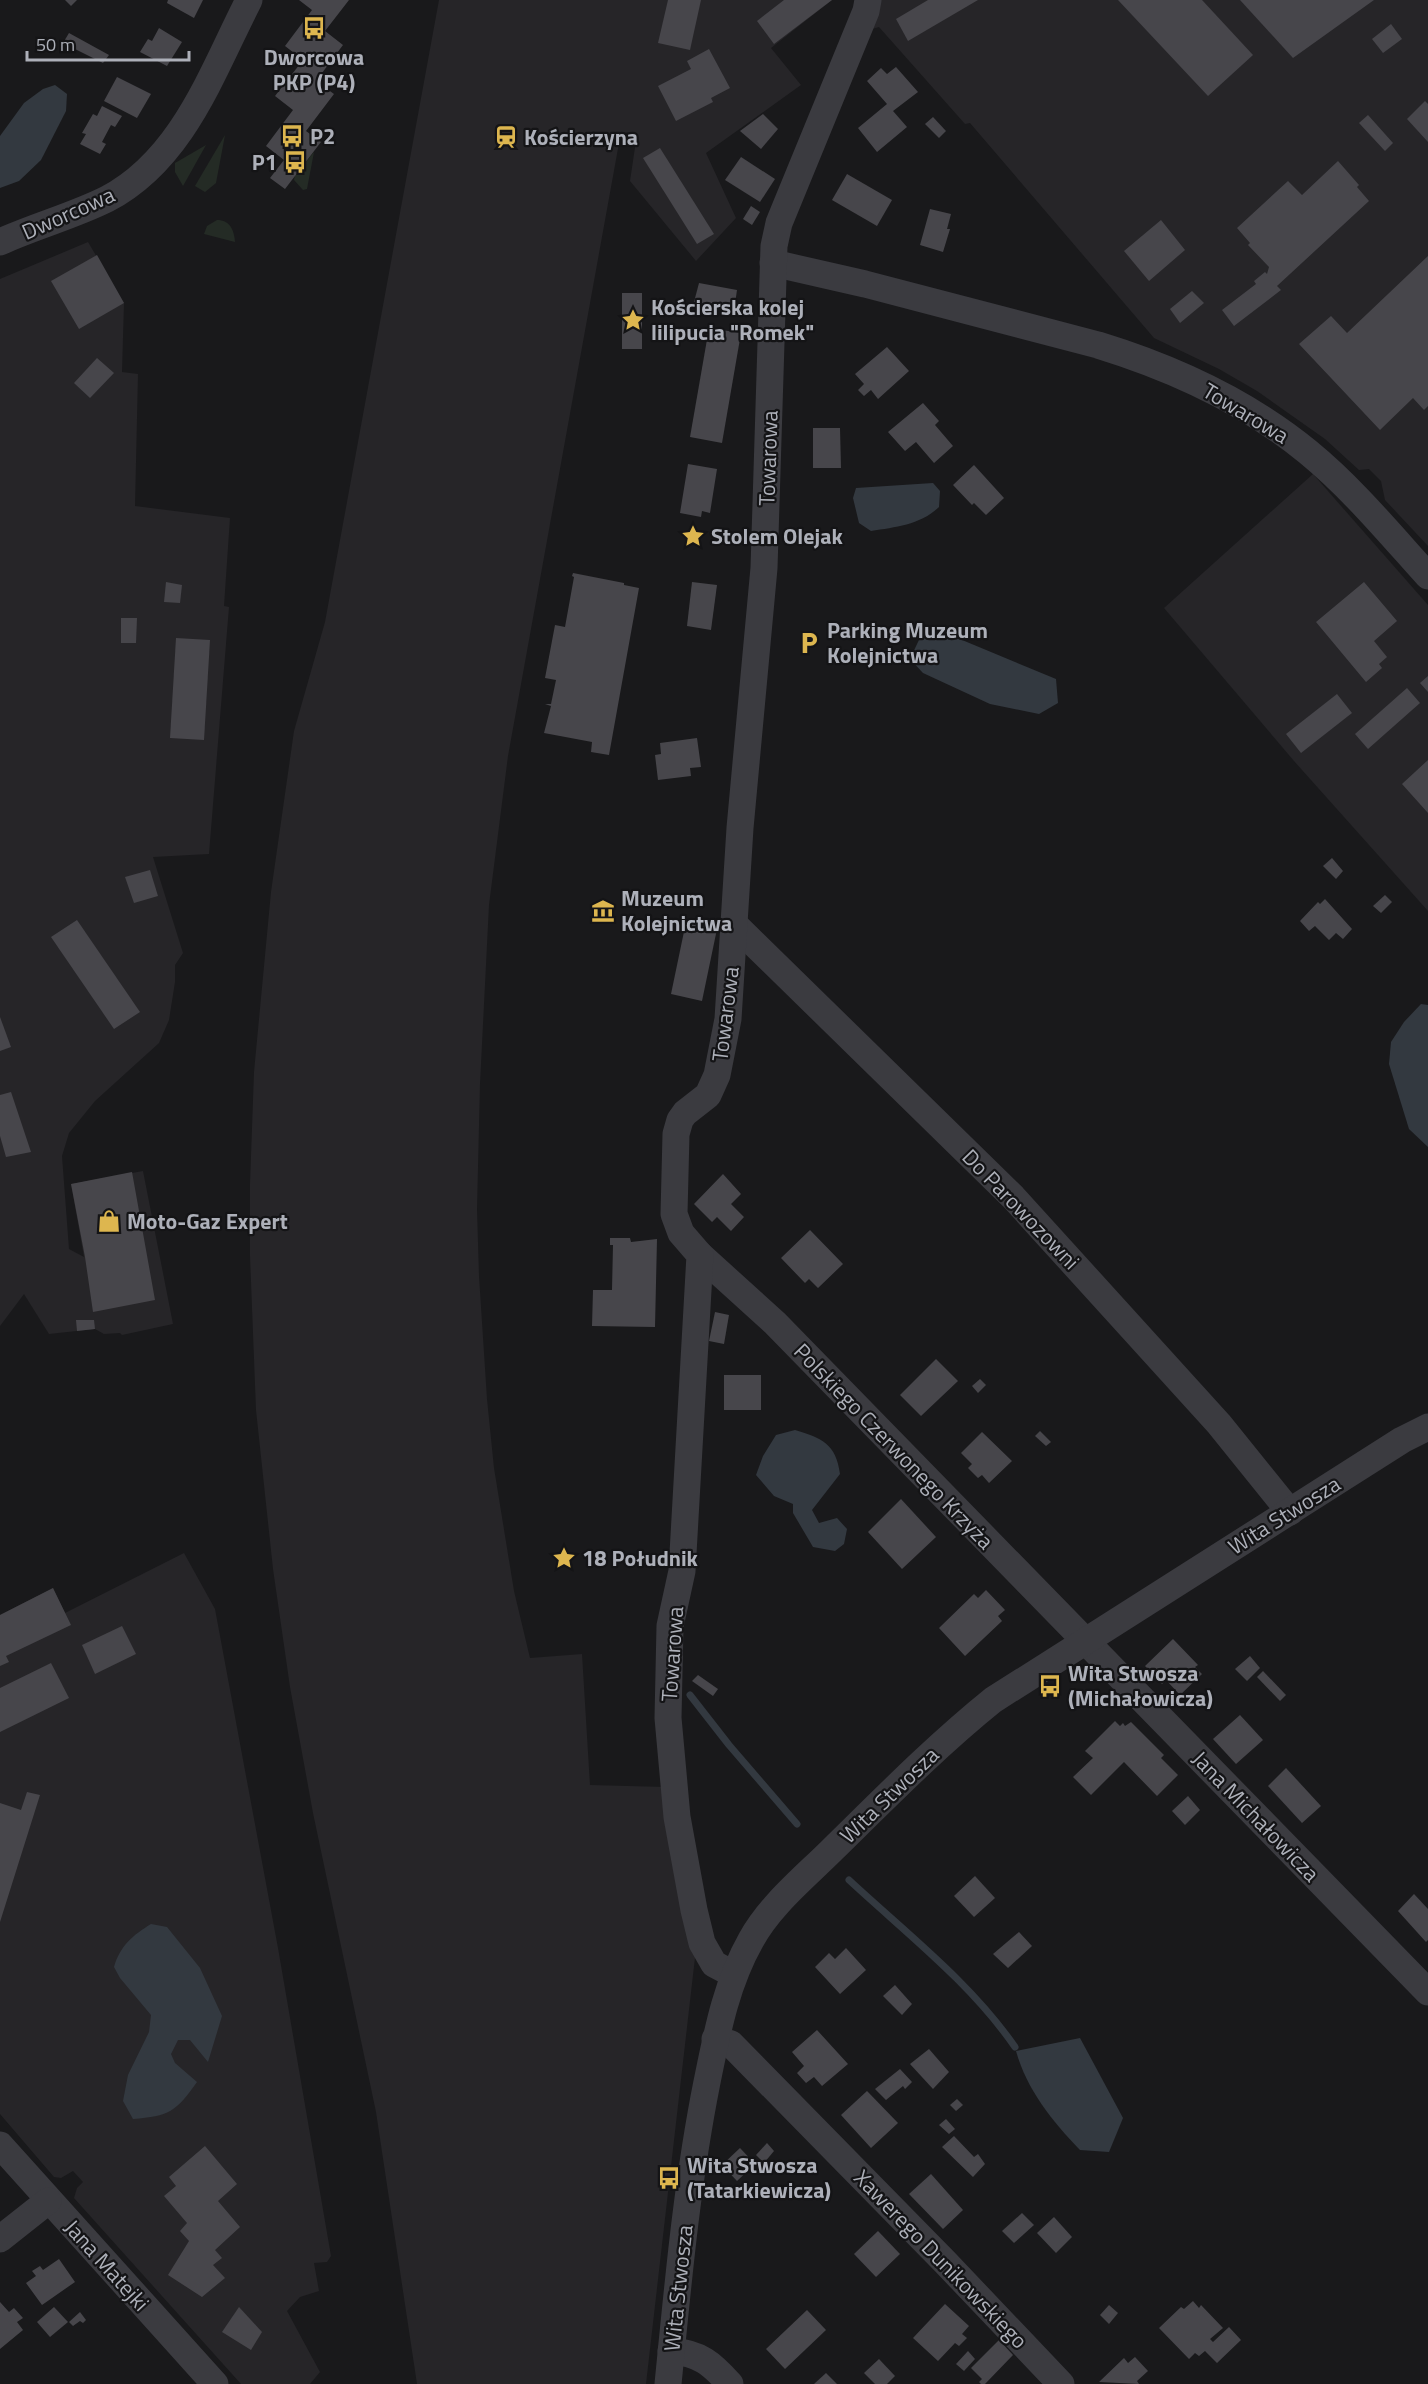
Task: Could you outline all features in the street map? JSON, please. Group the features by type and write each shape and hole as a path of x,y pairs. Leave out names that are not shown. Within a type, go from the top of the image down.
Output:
{"street":[{"name":"Dworcowa","path":"0,242 106,199 148,170 166,152 186,123 249,0"},
{"name":"Towarowa","path":"733,1974 714,1964 702,1943 677,1816 668,1718 670,1626 682,1571 700,1255 681,1233 674,1214 676,1134 680,1120 685,1113 708,1095 717,1075 728,1019 740,828 764,568 774,246 779,224 866,11 868,0"},
{"name":"Towarowa","path":"773,263 864,284 1098,345 1137,357 1189,379 1271,424 1308,452 1354,495 1428,576"},
{"name":"Do Parowozowni","path":"734,924 1013,1197 1219,1424 1290,1512"},
{"name":"Polskiego Czerwonego Krzyża","path":"700,1255 775,1323 1084,1641"},
{"name":"Wita Stwosza","path":"668,2384 687,2193 715,2039 733,1974 752,1937 784,1898 913,1771 957,1729 993,1700 1402,1440 1428,1427"},
{"name":"Jana Michałowicza","path":"1084,1641 1428,1992"},
{"name":"Xawerego Dunikowskiego","path":"715,2039 731,2044 1061,2384"},
{"name":"Jana Matejki","path":"0,2145 215,2384"},
{"path":"0,2239 48,2200"},
{"path":"672,2351 687,2352 711,2363 730,2384"}],"shaded area":[{"path":"439,0 832,0 771,48 801,85 706,153 736,218 696,261 630,181 637,134 621,132 508,756 489,905 480,1084 477,1209 479,1276 494,1468 514,1591 530,1658 582,1654 590,1785 666,1787 696,1949 646,2384 417,2384 376,2112 313,1813 290,1687 273,1569 256,1410 250,1256 250,1184 254,1072 271,892 294,731 325,622"},
{"path":"881,0 1428,0 1428,546 1385,500 1381,481 1369,469 1359,470 1325,439 1257,391 1219,369 1154,338 970,123 965,124 879,27 872,29"},
{"path":"55,85 67,94 66,111 41,160 19,181 0,188 0,136 24,103 43,89"},
{"path":"225,135 216,183 205,192 195,186"},
{"path":"206,145 183,186 175,172 175,163"},
{"path":"314,152 307,189 303,190 294,180 295,175"},
{"path":"217,220 230,226 235,242 204,234 207,226"},
{"path":"88,242 124,303 122,372 138,374 135,506 230,518 224,606 229,607 209,854 153,857 183,953 175,965 175,982 169,1020 159,1043 95,1101 69,1133 62,1156 69,1249 84,1257 71,1184 143,1171 173,1324 122,1335 120,1333 104,1334 95,1329 49,1334 24,1294 0,1326 0,279"},
{"path":"1313,474 1428,605 1428,911 1294,761 1164,608"},
{"path":"933,483 940,491 939,507 924,518 871,531 859,523 853,498 856,488"},
{"path":"926,625 1056,679 1058,703 1039,714 990,704 923,673 910,659"},
{"path":"1421,1004 1428,1005 1428,1147 1409,1129 1389,1064 1391,1042 1404,1022"},
{"path":"795,1430 813,1436 826,1444 838,1464 840,1474 812,1510 819,1523 837,1518 847,1529 844,1544 835,1551 813,1547 793,1513 793,1504 774,1496 756,1475 763,1456 776,1435"},
{"path":"184,1553 215,1609 278,1948 331,2256 327,2262 314,2263 319,2291 300,2297 287,2311 320,2372 310,2384 241,2384 74,2198 77,2188 83,2182 73,2171 61,2178 54,2177 0,2114 0,1615 53,1588 65,1613"},
{"path":"151,1924 167,1927 200,1968 222,2016 208,2062 190,2040 178,2040 171,2054 175,2063 197,2082 183,2100 164,2114 133,2119 123,2101 128,2075 149,2032 151,2015 120,1978 114,1967 128,1942"},
{"path":"1080,2038 1123,2118 1109,2152 1080,2150 1050,2116 1034,2092 1016,2051"}],"building":[{"path":"65,0 77,0 71,6"},
{"path":"168,0 203,0 194,18 167,3"},
{"path":"299,0 349,0 325,31 343,45 316,81 334,94 306,131 321,142 285,189 270,178 284,160 266,146 293,110 275,96 303,60 285,46 312,10"},
{"path":"668,0 701,0 690,50 658,43"},
{"path":"784,0 832,0 774,44 757,21"},
{"path":"928,0 978,0 908,41 896,19"},
{"path":"1118,0 1202,0 1253,55 1208,96"},
{"path":"1240,0 1374,0 1293,58"},
{"path":"1391,24 1402,39 1383,53 1372,39"},
{"path":"159,28 182,42 167,66 140,52 148,39 152,41"},
{"path":"69,33 109,55 103,63 63,43"},
{"path":"709,49 730,88 711,98 713,102 676,121 658,86 691,69 687,61"},
{"path":"896,67 918,92 893,111 907,127 877,152 858,128 887,104 867,81 881,68 887,74"},
{"path":"117,77 151,94 137,118 104,101"},
{"path":"1425,101 1428,104 1428,142 1407,119"},
{"path":"102,106 122,116 115,127 111,125 102,142 106,144 100,154 80,144 86,134 82,133 93,114 97,116"},
{"path":"763,114 778,129 761,149 740,131"},
{"path":"1368,115 1393,143 1385,151 1359,123"},
{"path":"933,117 946,131 939,138 925,124"},
{"path":"660,148 714,234 697,244 643,158"},
{"path":"741,157 775,179 760,202 725,180"},
{"path":"1338,161 1359,185 1357,187 1369,201 1277,286 1281,290 1234,326 1222,310 1256,284 1254,281 1265,272 1267,274 1269,267 1248,245 1250,243 1237,228 1288,181 1302,195"},
{"path":"847,174 892,200 877,226 832,200"},
{"path":"751,206 760,212 752,225 743,219"},
{"path":"930,209 951,214 947,229 950,229 943,252 920,245"},
{"path":"1161,220 1185,250 1149,281 1124,251"},
{"path":"97,255 124,303 79,329 51,281"},
{"path":"1428,256 1428,406 1424,410 1413,398 1380,430 1299,344 1331,316 1347,333"},
{"path":"699,283 737,290 734,311 694,302"},
{"path":"1192,291 1204,303 1180,323 1170,309"},
{"path":"622,293 642,293 642,349 622,349"},
{"path":"709,328 741,333 722,443 690,437"},
{"path":"887,347 909,371 878,399 871,390 864,396 858,390 864,384 855,374"},
{"path":"97,358 114,373 90,398 74,383"},
{"path":"923,403 939,421 935,425 953,446 934,463 916,442 905,451 888,432"},
{"path":"813,428 840,428 841,468 813,468"},
{"path":"688,464 717,469 710,513 702,511 701,517 680,513"},
{"path":"974,465 1004,498 986,515 974,503 972,505 953,485"},
{"path":"573,573 639,588 609,755 591,752 592,742 544,733 551,706 545,704 551,704 556,680 545,678 555,625 565,627"},
{"path":"166,582 182,585 180,603 164,602"},
{"path":"692,582 717,585 711,630 687,626"},
{"path":"1364,582 1397,621 1374,641 1387,657 1379,664 1382,668 1366,682 1316,622"},
{"path":"121,618 137,618 136,643 121,643"},
{"path":"176,638 210,640 204,740 170,738"},
{"path":"1428,676 1428,692 1420,683"},
{"path":"1407,688 1420,703 1368,749 1355,734"},
{"path":"1337,694 1352,713 1301,753 1286,734"},
{"path":"697,738 701,767 690,768 691,776 658,780 655,755 661,754 660,743"},
{"path":"1428,760 1428,813 1402,784"},
{"path":"1332,858 1343,871 1336,879 1323,866"},
{"path":"150,870 158,896 134,903 125,877"},
{"path":"1385,895 1392,902 1381,913 1373,906"},
{"path":"1325,899 1352,929 1343,939 1336,933 1329,940 1315,926 1309,931 1300,921 1318,902 1320,904"},
{"path":"77,920 140,1012 114,1029 51,937"},
{"path":"686,922 717,929 702,1001 671,994"},
{"path":"0,1017 11,1047 0,1051"},
{"path":"11,1092 31,1152 6,1157 0,1136 0,1095"},
{"name":"Moto-Gaz Expert","path":"132,1172 155,1300 93,1312 71,1184"},
{"path":"723,1174 741,1194 731,1204 744,1217 731,1231 717,1217 712,1222 694,1204"},
{"path":"810,1230 843,1264 818,1288 809,1279 805,1283 781,1258"},
{"path":"610,1238 630,1238 631,1242 657,1239 655,1327 592,1326 593,1290 612,1290 613,1245 610,1245"},
{"path":"715,1312 729,1315 724,1344 709,1341"},
{"path":"76,1320 94,1320 95,1329 77,1331"},
{"path":"936,1359 958,1381 921,1416 900,1395"},
{"path":"724,1375 761,1375 761,1410 724,1410"},
{"path":"980,1379 986,1385 978,1393 972,1386"},
{"path":"1040,1431 1051,1442 1046,1446 1035,1436"},
{"path":"982,1432 1012,1461 989,1483 982,1475 978,1478 968,1468 972,1464 961,1453"},
{"path":"901,1499 936,1537 902,1569 868,1532"},
{"path":"53,1588 71,1625 6,1656 9,1662 0,1666 0,1615"},
{"path":"986,1590 1005,1610 998,1616 1002,1621 965,1656 939,1628 974,1594 978,1598"},
{"path":"122,1626 136,1654 95,1674 82,1645"},
{"path":"1173,1639 1198,1665 1195,1667 1202,1674 1180,1695 1166,1680 1162,1684 1145,1666"},
{"path":"1250,1656 1260,1668 1247,1681 1235,1669"},
{"path":"51,1663 69,1698 0,1732 0,1688"},
{"path":"1263,1671 1286,1695 1280,1701 1257,1677"},
{"path":"698,1675 718,1689 713,1696 692,1681"},
{"path":"1240,1715 1263,1740 1236,1764 1213,1739"},
{"path":"1115,1721 1120,1726 1131,1722 1164,1755 1161,1758 1178,1775 1157,1796 1124,1762 1091,1795 1073,1777 1093,1758 1085,1751"},
{"path":"1286,1768 1321,1806 1302,1823 1268,1786"},
{"path":"27,1792 40,1795 0,1922 0,1803 21,1810"},
{"path":"1188,1796 1200,1810 1185,1825 1172,1811"},
{"path":"975,1876 995,1898 974,1917 954,1896"},
{"path":"1414,1894 1428,1909 1428,1940 1426,1942 1398,1911"},
{"path":"1019,1932 1032,1946 1008,1968 993,1954"},
{"path":"846,1948 866,1970 840,1994 815,1967 829,1953 835,1959"},
{"path":"895,1985 912,2004 902,2015 883,1996"},
{"path":"817,2030 848,2064 822,2086 814,2077 806,2083 797,2073 804,2066 792,2052"},
{"path":"929,2049 949,2072 933,2089 910,2064"},
{"path":"900,2069 912,2082 905,2089 903,2086 886,2100 875,2089"},
{"path":"867,2091 898,2123 871,2148 841,2115"},
{"path":"957,2099 963,2105 956,2111 950,2105"},
{"path":"946,2119 955,2129 949,2134 939,2125"},
{"path":"954,2136 974,2157 978,2154 985,2164 973,2177 942,2147"},
{"path":"767,2143 774,2151 764,2163 756,2155"},
{"path":"205,2146 237,2184 218,2201 240,2227 215,2250 222,2258 213,2265 225,2278 202,2297 168,2275 189,2241 180,2231 187,2223 164,2196 176,2186 169,2177"},
{"path":"740,2148 755,2164 737,2181 722,2165"},
{"path":"931,2174 963,2210 943,2229 909,2194"},
{"path":"1022,2213 1034,2225 1014,2243 1002,2231"},
{"path":"1054,2217 1072,2237 1056,2253 1037,2233"},
{"path":"878,2231 900,2254 876,2277 854,2254"},
{"path":"59,2259 75,2282 42,2305 26,2283 36,2276 32,2271 40,2266 43,2270"},
{"path":"1193,2301 1199,2308 1201,2305 1223,2328 1210,2339 1213,2342 1229,2327 1241,2340 1217,2363 1205,2351 1199,2356 1195,2353 1189,2359 1159,2328 1181,2307 1184,2309"},
{"path":"0,2302 9,2312 14,2308 23,2318 17,2322 23,2330 0,2349"},
{"path":"945,2304 969,2326 962,2334 967,2338 959,2346 955,2343 938,2361 913,2338"},
{"path":"1109,2305 1118,2313 1109,2324 1100,2315"},
{"path":"54,2307 68,2322 50,2337 37,2322"},
{"path":"239,2307 262,2332 251,2350 222,2332"},
{"path":"807,2310 826,2330 785,2369 766,2349"},
{"path":"80,2312 86,2320 73,2326 69,2322"},
{"path":"999,2340 1013,2355 985,2384 981,2384 979,2382 982,2379 971,2368"},
{"path":"968,2351 975,2359 964,2371 956,2364"},
{"path":"1135,2357 1148,2371 1137,2381 1139,2384 1099,2382 1124,2358 1128,2363"},
{"path":"879,2359 895,2376 887,2384 875,2384 864,2373"},
{"path":"826,2373 837,2384 814,2384"}],"waterway":[{"path":"690,1695 729,1745 797,1824"},
{"path":"849,1880 979,2001 1015,2047"}],"place":[{"name":"Dworcowa PKP (P4)","path":"314,28"},
{"name":"P2","path":"292,136"},
{"name":"Kościerzyna","path":"506,137"},
{"name":"P1","path":"295,162"},
{"name":"Kościerska kolej lilipucia \"Romek\"","path":"633,320"},
{"name":"Stolem Olejak","path":"693,536"},
{"name":"Parking Muzeum Kolejnictwa","path":"809,643"},
{"name":"Muzeum Kolejnictwa","path":"603,911"},
{"name":"Moto-Gaz Expert","path":"109,1221"},
{"name":"18 Południk","path":"564,1558"},
{"name":"Wita Stwosza (Michałowicza)","path":"1050,1686"},
{"name":"Wita Stwosza (Tatarkiewicza)","path":"669,2178"}]}
